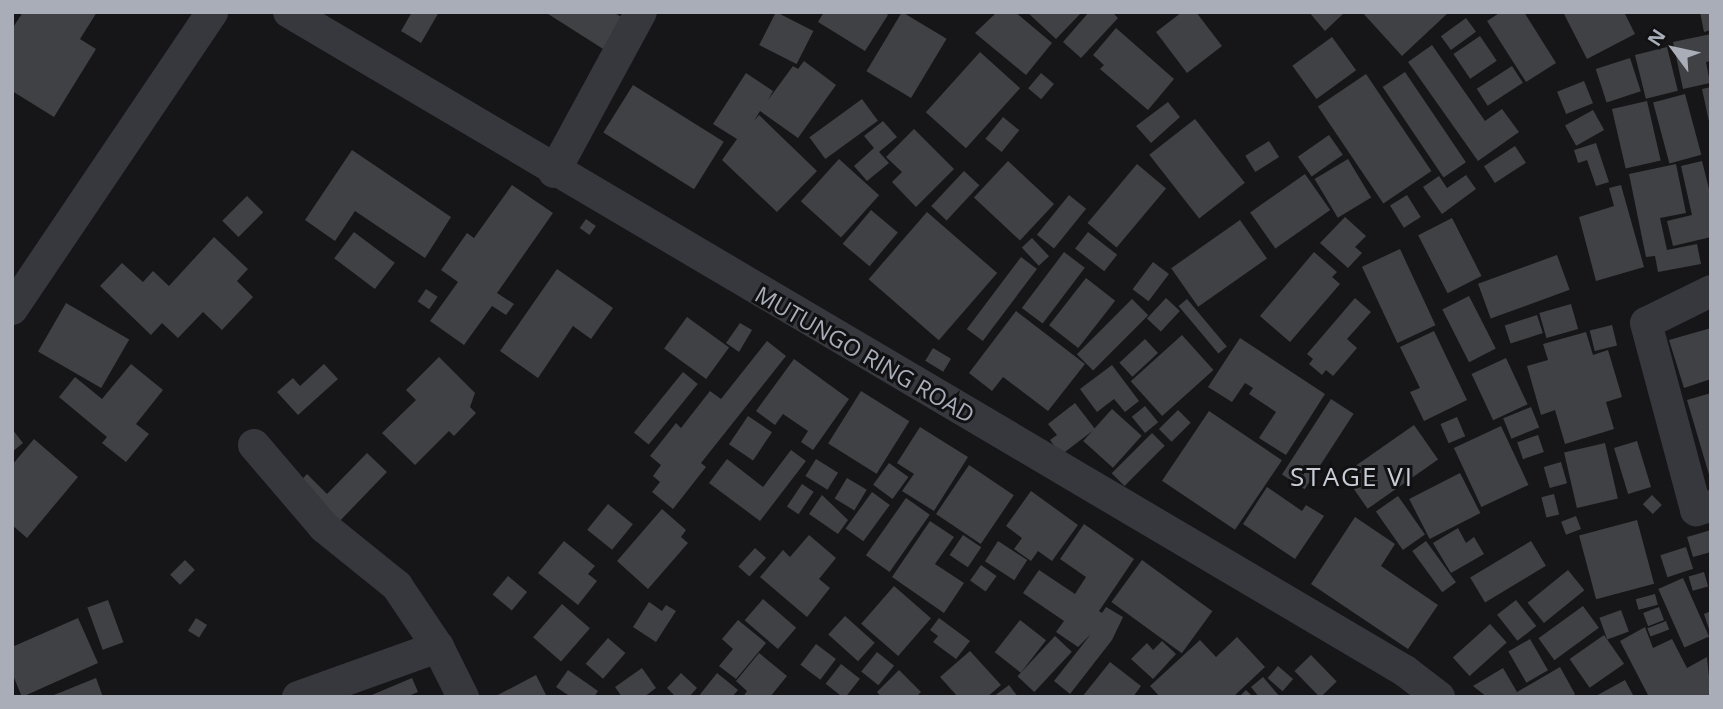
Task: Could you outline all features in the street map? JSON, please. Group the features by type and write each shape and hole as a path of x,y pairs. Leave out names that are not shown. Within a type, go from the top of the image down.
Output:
{"street":[{"path":"12,309 212,12"},
{"name":"MUTUNGO RING ROAD","path":"289,12 554,172 1405,671 1439,697"},
{"path":"554,172 641,12"},
{"path":"1711,291 1646,323 1696,510 1711,506"},
{"path":"254,444 324,527 397,586 438,648 463,697"},
{"path":"298,697 438,648"}],"building":[{"path":"23,12 97,12 80,39 96,49 54,117 12,91 12,29"},
{"path":"412,12 439,12 421,43 401,31"},
{"path":"545,12 613,12 630,22 611,54"},
{"path":"776,12 813,31 797,64 759,45"},
{"path":"824,12 884,12 888,15 865,51 818,22"},
{"path":"902,12 947,39 911,98 866,71"},
{"path":"997,12 1015,12 1052,43 1026,75 975,33"},
{"path":"1027,12 1082,12 1056,39"},
{"path":"1089,12 1112,12 1118,18 1081,58 1063,42"},
{"path":"1182,12 1196,12 1222,46 1187,73 1156,32"},
{"path":"1309,12 1345,12 1325,31"},
{"path":"1362,12 1449,12 1402,56"},
{"path":"1501,12 1524,12 1556,63 1526,82 1487,21"},
{"path":"1563,12 1624,12 1635,34 1587,59"},
{"path":"1700,12 1711,12 1711,30 1704,32"},
{"path":"1466,18 1476,32 1451,50 1441,36"},
{"path":"1116,28 1174,79 1148,110 1100,69 1104,65 1093,55"},
{"path":"1711,34 1711,61 1706,62 1710,83 1683,89 1673,42"},
{"path":"1480,36 1497,61 1470,79 1453,54"},
{"path":"1332,37 1356,70 1316,99 1292,66"},
{"path":"1432,45 1485,121 1502,109 1519,132 1478,161 1408,62"},
{"path":"1667,47 1678,91 1646,99 1635,55"},
{"path":"980,52 1020,88 966,148 926,112"},
{"path":"1630,58 1641,91 1607,102 1596,69"},
{"path":"804,61 836,85 798,138 760,111 754,121 759,115 817,171 777,212 722,160 737,139 713,124 746,73 773,91 768,100 793,66 798,69"},
{"path":"1512,66 1523,83 1488,106 1477,89"},
{"path":"1405,72 1466,162 1444,177 1383,87"},
{"path":"1041,73 1054,84 1041,99 1028,88"},
{"path":"1366,74 1431,171 1383,203 1318,106"},
{"path":"1584,81 1593,103 1566,114 1557,92"},
{"path":"633,85 724,142 694,189 603,132"},
{"path":"1711,87 1711,126 1710,126 1702,89"},
{"path":"1685,94 1701,155 1669,163 1653,103"},
{"path":"862,99 878,121 825,159 809,137"},
{"path":"1647,101 1661,160 1626,169 1612,109"},
{"path":"1168,102 1180,117 1151,143 1136,126"},
{"path":"1593,110 1604,130 1576,146 1565,126"},
{"path":"1003,117 1019,130 1002,152 985,139"},
{"path":"1195,119 1245,183 1199,219 1149,155"},
{"path":"883,121 897,137 879,152 889,163 867,181 854,166 874,148 864,136"},
{"path":"914,129 954,169 916,207 892,182 902,172 886,157"},
{"path":"1329,135 1343,155 1312,176 1298,157"},
{"path":"1269,141 1279,157 1255,172 1245,156"},
{"path":"1596,143 1609,182 1596,186 1587,160 1578,163 1574,150"},
{"path":"1515,146 1526,163 1495,183 1484,166"},
{"path":"352,150 451,217 425,258 355,211 335,241 305,220"},
{"path":"839,159 879,195 841,237 801,201"},
{"path":"1348,159 1371,198 1338,218 1315,179"},
{"path":"1008,161 1054,204 1020,241 974,198"},
{"path":"1702,161 1711,197 1711,237 1673,246 1667,221 1692,215 1681,166"},
{"path":"1137,164 1166,188 1117,247 1088,223"},
{"path":"1676,164 1686,213 1660,218 1667,250 1697,244 1701,264 1658,272 1655,256 1646,257 1629,174"},
{"path":"964,171 979,185 947,220 931,206"},
{"path":"1305,174 1330,210 1275,248 1250,212"},
{"path":"1466,175 1476,189 1442,214 1423,187 1439,176 1447,188"},
{"path":"512,185 553,213 497,293 514,304 506,315 492,306 464,345 430,321 458,282 441,270 467,233 474,238"},
{"path":"1621,185 1644,267 1596,281 1579,217 1614,206 1609,188"},
{"path":"1069,195 1086,209 1054,248 1037,235"},
{"path":"1407,195 1421,217 1404,228 1390,206"},
{"path":"247,196 263,212 239,237 222,221"},
{"path":"871,210 898,232 870,266 843,244"},
{"path":"927,212 997,273 939,340 869,279"},
{"path":"1345,217 1366,236 1355,247 1362,253 1348,268 1320,243"},
{"path":"1452,218 1482,276 1448,293 1418,235"},
{"path":"586,219 596,226 590,235 580,228"},
{"path":"1240,220 1267,259 1198,307 1171,268"},
{"path":"354,232 395,263 375,289 334,258"},
{"path":"1088,232 1117,255 1104,271 1075,249"},
{"path":"214,237 248,269 237,281 253,297 222,330 203,312 178,338 162,323 151,335 100,286 122,263 143,282 153,271 169,286"},
{"path":"1032,238 1049,256 1039,266 1022,248"},
{"path":"1400,249 1435,325 1397,343 1362,267"},
{"path":"1064,252 1085,268 1043,324 1022,308"},
{"path":"1314,252 1337,272 1332,277 1340,284 1290,342 1260,316"},
{"path":"1557,255 1570,290 1491,318 1478,284"},
{"path":"1021,257 1037,269 983,341 967,329"},
{"path":"1153,262 1169,274 1149,301 1133,289"},
{"path":"557,269 613,308 591,339 573,326 538,378 500,351"},
{"path":"1086,278 1115,301 1078,348 1049,325"},
{"path":"426,289 438,297 429,309 418,301"},
{"path":"1469,296 1496,349 1469,362 1442,310"},
{"path":"1166,298 1180,311 1161,331 1147,318"},
{"path":"1355,298 1371,312 1347,339 1357,348 1333,376 1326,370 1322,375 1309,364 1313,359 1307,354"},
{"path":"1132,299 1148,315 1093,370 1077,354"},
{"path":"1187,299 1227,346 1218,354 1179,306"},
{"path":"66,303 129,340 101,388 38,351"},
{"path":"1571,304 1578,329 1546,338 1539,313"},
{"path":"1016,311 1085,364 1048,411 1003,377 992,391 969,373"},
{"path":"1537,315 1543,333 1511,344 1505,326"},
{"path":"687,317 729,348 706,379 664,349"},
{"path":"740,323 752,330 739,352 726,343"},
{"path":"1612,325 1617,345 1595,351 1590,331"},
{"path":"1711,328 1711,379 1684,388 1669,340"},
{"path":"1434,331 1467,400 1424,421 1410,392 1420,388 1400,347"},
{"path":"1586,332 1593,355 1608,350 1622,397 1606,402 1614,429 1565,444 1555,410 1541,415 1527,366 1548,360 1543,344"},
{"path":"1182,335 1213,370 1162,416 1131,381"},
{"path":"1240,338 1325,394 1286,455 1259,438 1276,412 1249,394 1253,388 1245,383 1232,402 1208,387"},
{"path":"1145,339 1158,353 1132,377 1119,363"},
{"path":"767,341 786,356 701,463 706,467 673,509 652,492 660,482 653,476 661,465 650,456 676,423 681,428 710,391 721,399"},
{"path":"933,348 951,359 943,372 925,361"},
{"path":"439,357 475,393 470,407 476,413 454,436 449,431 415,465 382,433 416,400 406,390"},
{"path":"1506,358 1528,404 1493,420 1472,374"},
{"path":"794,359 849,399 813,450 801,442 808,431 783,414 775,425 756,411"},
{"path":"131,364 163,390 136,424 149,434 126,462 102,443 107,437 59,397 75,377 102,399"},
{"path":"324,364 338,379 298,415 277,392 293,378 300,386"},
{"path":"1112,365 1139,401 1125,412 1114,399 1097,412 1080,389"},
{"path":"683,372 698,384 649,445 634,433"},
{"path":"861,391 909,421 876,474 828,444"},
{"path":"1711,393 1711,478 1710,478 1687,400"},
{"path":"1331,399 1354,414 1305,489 1282,474"},
{"path":"1075,403 1095,429 1061,455 1050,440 1057,435 1048,424"},
{"path":"1145,406 1158,422 1145,433 1132,417"},
{"path":"1531,407 1539,427 1511,439 1503,418"},
{"path":"1112,409 1142,436 1113,468 1083,441"},
{"path":"1178,410 1191,423 1172,442 1159,429"},
{"path":"1209,411 1282,460 1235,530 1162,481"},
{"path":"748,416 772,432 753,460 729,444"},
{"path":"1457,417 1465,436 1449,443 1440,424"},
{"path":"1414,425 1438,459 1368,509 1344,474"},
{"path":"1501,426 1528,485 1481,507 1454,448"},
{"path":"920,427 968,457 934,511 902,491 914,474 897,463"},
{"path":"12,429 23,443 12,452"},
{"path":"1152,433 1165,446 1124,486 1112,473"},
{"path":"1538,435 1544,452 1523,459 1517,442"},
{"path":"34,439 78,477 27,538 12,525 12,465"},
{"path":"1637,441 1651,487 1628,494 1614,448"},
{"path":"1605,443 1618,499 1577,508 1564,452"},
{"path":"791,450 806,461 760,521 709,483 727,459 763,487"},
{"path":"367,453 387,472 335,526 295,487 307,474 327,494"},
{"path":"816,459 838,473 827,490 805,476"},
{"path":"1561,462 1567,483 1550,488 1544,467"},
{"path":"889,463 908,477 893,499 873,485"},
{"path":"969,465 1014,495 981,544 936,514"},
{"path":"1460,473 1480,513 1430,539 1409,499"},
{"path":"847,478 867,490 854,510 835,499"},
{"path":"802,484 814,492 799,514 787,506"},
{"path":"1267,487 1302,511 1306,505 1324,516 1295,559 1243,524"},
{"path":"1031,491 1078,525 1052,561 1038,551 1031,561 1014,549 1022,538 1006,526"},
{"path":"872,492 890,505 863,541 846,528"},
{"path":"1554,494 1559,514 1546,518 1541,497"},
{"path":"822,495 848,520 838,534 809,514"},
{"path":"1652,495 1662,505 1653,514 1643,504"},
{"path":"1398,496 1425,535 1403,550 1376,511"},
{"path":"906,498 930,515 890,572 866,555"},
{"path":"608,504 633,524 612,550 587,530"},
{"path":"662,509 686,530 681,537 688,543 648,589 617,561"},
{"path":"1576,516 1581,529 1566,535 1561,522"},
{"path":"1355,517 1395,544 1381,566 1438,605 1408,649 1311,584"},
{"path":"1637,520 1654,584 1596,599 1579,536"},
{"path":"930,521 954,537 935,564 964,583 944,613 892,577"},
{"path":"1084,524 1134,559 1099,611 1102,613 1106,607 1123,617 1112,640 1070,694 1054,681 1091,634 1078,647 1056,632 1064,621 1023,593 1039,570 1075,594 1086,577 1060,559"},
{"path":"1458,528 1466,543 1474,537 1484,554 1451,573 1433,543"},
{"path":"1711,530 1711,552 1693,557 1687,537"},
{"path":"809,535 836,558 819,579 830,588 807,617 760,577 783,550 790,557"},
{"path":"963,535 981,547 968,567 950,555"},
{"path":"564,541 595,566 588,574 597,581 578,605 538,573"},
{"path":"998,541 1027,560 1014,580 985,561"},
{"path":"1426,541 1456,582 1442,592 1412,551"},
{"path":"1531,541 1546,566 1485,602 1470,578"},
{"path":"1686,547 1693,569 1667,577 1660,555"},
{"path":"755,548 766,558 749,577 738,567"},
{"path":"185,560 195,570 180,585 170,575"},
{"path":"1142,560 1212,611 1182,653 1111,602"},
{"path":"981,565 997,576 986,591 970,581"},
{"path":"1568,570 1584,590 1544,623 1528,603"},
{"path":"1704,572 1708,586 1693,591 1689,576"},
{"path":"508,576 527,592 512,610 493,594"},
{"path":"1683,578 1709,636 1684,647 1658,589"},
{"path":"894,586 931,618 898,656 861,624"},
{"path":"1655,594 1658,605 1639,610 1636,599"},
{"path":"763,599 796,628 778,649 745,620"},
{"path":"108,600 123,642 103,650 87,608"},
{"path":"1516,600 1536,626 1517,641 1497,615"},
{"path":"649,602 662,611 666,605 676,611 656,642 633,627"},
{"path":"562,604 590,628 561,661 533,637"},
{"path":"1583,606 1599,628 1554,660 1539,638"},
{"path":"1659,607 1664,620 1648,626 1643,613"},
{"path":"1621,610 1629,632 1607,639 1599,618"},
{"path":"1711,611 1711,632 1710,632 1704,614"},
{"path":"845,616 875,643 858,661 828,635"},
{"path":"78,618 98,663 22,697 12,673 12,647"},
{"path":"196,618 207,625 199,638 188,631"},
{"path":"939,618 970,641 956,659 933,642 938,636 930,630"},
{"path":"738,620 766,643 736,679 719,666 733,649 722,639"},
{"path":"1020,620 1046,640 1021,673 995,652"},
{"path":"1666,621 1669,629 1651,637 1647,628"},
{"path":"1490,624 1507,643 1470,676 1453,657"},
{"path":"1645,627 1653,648 1672,639 1687,668 1707,657 1711,697 1649,697 1620,641"},
{"path":"1604,635 1624,664 1590,688 1570,659"},
{"path":"1055,636 1072,652 1034,692 1017,676"},
{"path":"1237,637 1265,667 1233,697 1160,697 1150,686 1200,640 1216,657"},
{"path":"608,638 625,653 603,679 586,664"},
{"path":"1530,639 1548,670 1526,683 1508,652"},
{"path":"1162,641 1176,654 1153,679 1131,659 1147,643 1153,650"},
{"path":"816,644 836,659 820,680 800,665"},
{"path":"970,651 1001,685 987,697 958,697 940,677"},
{"path":"877,652 894,666 878,685 861,671"},
{"path":"759,653 787,676 770,697 743,697 747,691 736,681"},
{"path":"1311,655 1337,682 1320,697 1294,671"},
{"path":"1110,662 1141,686 1133,697 1082,697"},
{"path":"841,664 860,679 846,697 826,684"},
{"path":"1278,666 1293,679 1283,691 1268,678"},
{"path":"1560,667 1575,694 1571,697 1487,697 1473,686 1503,668 1517,692"},
{"path":"642,668 656,688 644,697 622,697 615,687"},
{"path":"568,670 598,691 594,697 571,697 556,687"},
{"path":"899,670 921,692 916,697 881,697 877,692"},
{"path":"681,673 697,688 689,697 676,697 667,688"},
{"path":"717,673 738,690 732,697 698,697"},
{"path":"536,675 547,697 494,697"},
{"path":"1263,677 1280,697 1259,697 1251,687"},
{"path":"96,678 103,697 49,697"},
{"path":"412,678 418,692 406,697 367,697"},
{"path":"1625,680 1634,697 1594,697"},
{"path":"1009,685 1018,697 993,697"},
{"path":"1246,690 1253,697 1239,697"}],"district":[{"name":"STAGE VI","path":"1352,477"}]}
